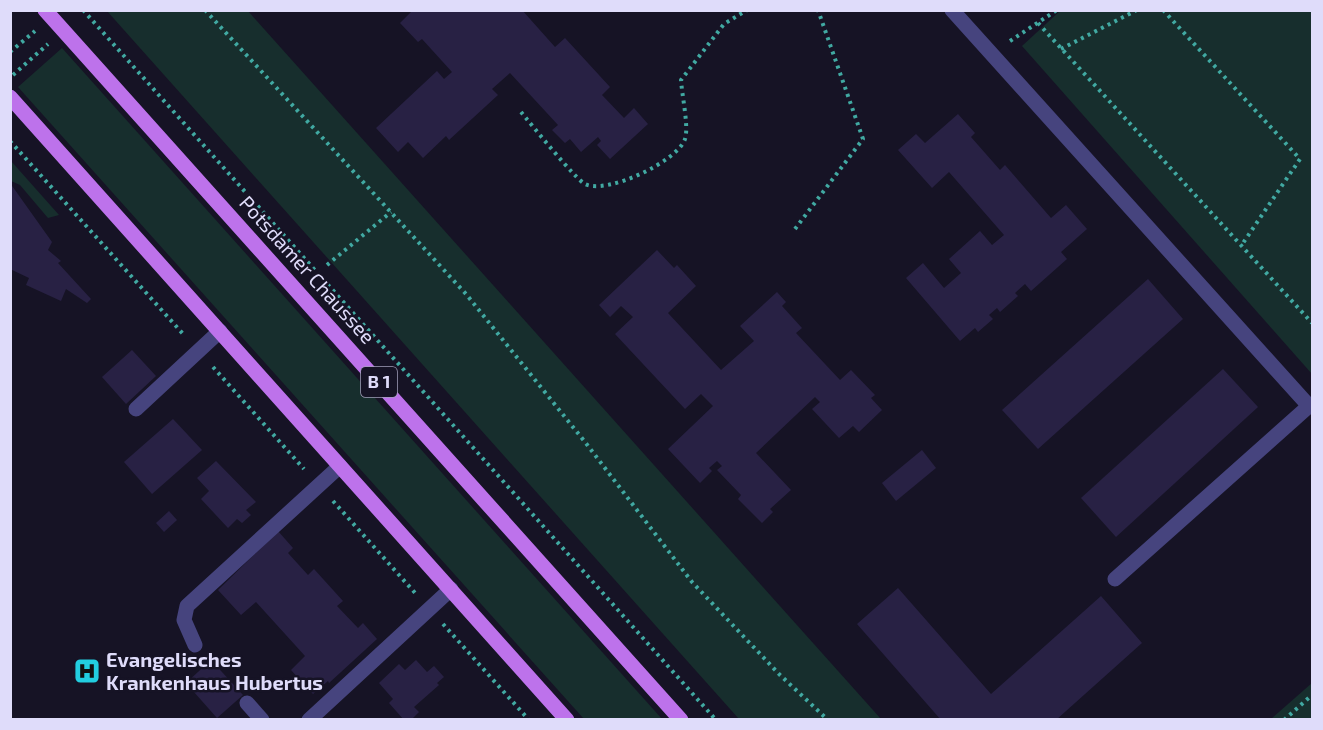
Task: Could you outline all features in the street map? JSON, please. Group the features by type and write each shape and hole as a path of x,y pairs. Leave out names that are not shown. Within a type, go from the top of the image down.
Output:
{"main road":[{"name":"Potsdamer Chaussee","path":"44,18 681,720"},
{"path":"10,97 567,720"}],"lane":[{"path":"952,10 1309,406 1115,579"},
{"path":"136,409 220,331"},
{"path":"195,645 184,620 187,606 340,466"},
{"path":"309,720 451,589"},
{"path":"247,703 262,720"}],"path":[{"path":"83,10 716,720"},
{"path":"205,10 466,294 585,442 692,582 780,675 828,720"},
{"path":"521,112 585,184 601,187 618,183 667,159 685,143 688,127 682,110 681,80 724,24 747,10"},
{"path":"795,229 862,139 818,10"},
{"path":"991,55 1057,10"},
{"path":"1061,49 1137,10"},
{"path":"1163,10 1300,159 1241,246"},
{"path":"10,52 44,18"},
{"path":"1038,23 1312,323"},
{"path":"10,77 54,39"},
{"path":"10,141 529,720"},
{"path":"327,266 391,212"},
{"path":"1284,720 1312,695"}],"green space":[{"path":"1061,10 1312,11 1312,374 1022,46"},
{"path":"107,11 248,11 881,719 739,719"},
{"path":"62,48 662,719 584,719 18,87"},
{"path":"11,161 59,215 48,218 20,185 11,181"},
{"path":"1312,683 1312,719 1271,719"}],"building":[{"path":"413,10 522,10 555,47 565,38 610,87 602,95 624,118 634,108 648,124 610,159 597,145 601,141 598,137 581,152 570,139 565,143 552,130 558,125 510,73 492,89 498,95 449,140 446,136 423,158 408,142 398,152 376,128 437,71 444,79 452,72 422,39 418,42 400,23"},
{"path":"958,114 975,133 971,137 1000,170 1005,165 1051,218 1066,205 1087,229 1061,252 1067,259 1031,291 1025,284 1015,293 1018,296 1000,312 997,308 989,315 993,319 978,332 975,328 960,341 906,278 923,263 944,288 961,273 949,259 980,231 992,245 1004,235 949,172 932,188 898,150 916,134 925,143"},
{"path":"10,183 52,242 48,250 61,261 58,263 91,299 87,303 66,289 61,301 26,285 29,278 10,269"},
{"path":"657,250 674,268 677,265 696,286 668,313 721,370 754,341 740,326 777,292 786,302 782,306 802,328 796,333 840,380 851,370 875,395 871,398 882,410 859,432 853,426 839,438 812,409 820,402 815,397 756,453 791,490 770,509 773,512 762,523 738,499 741,495 717,470 722,466 717,461 709,468 712,471 700,483 668,449 713,406 701,394 685,409 615,334 633,317 621,306 610,317 599,305"},
{"path":"1148,279 1183,319 1038,449 1002,410"},
{"path":"132,350 156,376 126,404 102,377"},
{"path":"1223,369 1258,407 1116,537 1081,498"},
{"path":"173,419 202,450 152,494 124,462"},
{"path":"922,450 936,468 896,501 882,483"},
{"path":"216,461 256,502 246,510 251,515 242,523 237,519 228,528 201,499 209,491 197,478"},
{"path":"169,511 177,520 164,532 156,523"},
{"path":"278,531 293,548 288,553 308,575 314,569 343,601 337,606 358,628 363,623 377,639 329,683 328,681 313,694 291,670 305,656 256,602 241,615 218,590"},
{"path":"898,588 991,694 1101,596 1142,643 1056,720 941,720 857,624"},
{"path":"211,660 243,695 217,718 186,683"},
{"path":"416,660 427,672 434,666 444,677 437,683 439,685 414,707 419,712 411,720 404,720 389,703 393,699 379,683 399,664 405,670"}],"place":[{"name":"Evangelisches Krankenhaus Hubertus","path":"87,671"}]}
